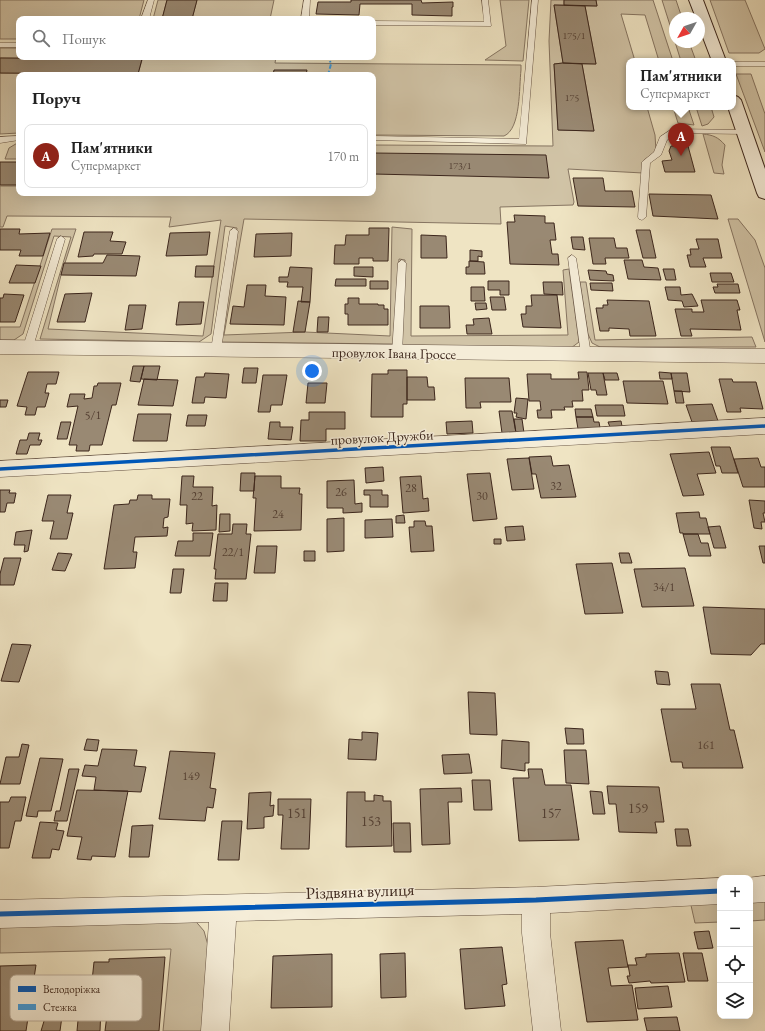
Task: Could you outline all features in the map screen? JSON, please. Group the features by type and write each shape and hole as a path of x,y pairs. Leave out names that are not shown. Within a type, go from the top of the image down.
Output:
{"main road":[{"path":"696,0 717,58"},
{"path":"736,109 765,193"}],"street":[{"name":"провулок Івана Гроссе","path":"0,347 397,353 765,356"},
{"name":"провулок Дружби","path":"0,469 765,426"},
{"path":"753,890 765,889"},
{"name":"Різдвяна вулиця","path":"0,914 536,900 717,891"},
{"path":"536,900 536,933 547,1031"},
{"path":"215,1031 223,908"}],"lane":[{"path":"146,16 151,0"},
{"path":"305,16 306,0"},
{"path":"376,23 488,24 485,0"},
{"path":"376,138 523,142 535,0"},
{"path":"0,45 16,45"},
{"path":"736,64 765,64"},
{"path":"642,217 646,162 658,154 663,139 675,131 744,132"},
{"path":"0,140 16,138"},
{"path":"216,350 234,231"},
{"path":"28,347 61,239"},
{"path":"572,258 586,355"},
{"path":"397,353 402,263"}],"shaded area":[{"path":"0,0 144,0 140,16 16,16 16,39 0,39"},
{"path":"158,0 167,0 163,16 154,16"},
{"path":"197,0 274,0 271,16 193,16"},
{"path":"500,0 529,0 523,61 485,60 506,46"},
{"path":"551,0 564,0 564,5 554,5 563,63 554,64 558,130 594,131 582,64 596,64 585,6 597,6 596,0 653,0 672,58 658,58 645,15 621,14 634,58 626,58 626,110 648,110 655,135 656,151 644,160 643,173 568,169 574,202 573,205 500,207 501,224 244,219 224,335 305,332 390,336 392,227 412,229 411,336 568,335 563,270 569,269 579,342 571,348 401,345 405,260 399,259 393,344 220,342 237,228 225,226 211,334 199,342 40,339 71,237 54,236 23,334 14,340 0,340 0,327 20,327 52,229 76,229 61,275 48,329 203,336 221,220 169,227 171,217 7,216 3,227 0,227 0,186 16,186 16,196 376,196 376,145 553,146 549,41"},
{"path":"662,0 676,0 680,12 669,12 669,22"},
{"path":"710,0 745,0 765,49 759,53 729,53"},
{"path":"0,48 16,48 16,58 0,58"},
{"path":"677,48 691,48 695,58 680,58"},
{"path":"142,60 276,60 275,63 521,65 516,117 510,132 504,136 376,135 376,72 139,72"},
{"path":"0,73 16,73 16,133 0,134"},
{"path":"736,74 751,74 765,114 765,152"},
{"path":"674,110 689,110 694,125 678,123"},
{"path":"697,110 712,110 714,117 708,124 702,126"},
{"path":"703,134 715,137 725,145 722,165 724,174 714,173"},
{"path":"16,144 16,159 5,159 9,148"},
{"path":"728,219 738,219 755,240 765,268 765,342"},
{"path":"580,282 586,282 595,340 752,337 756,347 600,347 592,343 588,334"},
{"path":"765,898 765,920 753,921 753,899"},
{"path":"717,900 717,922 695,923 690,901"},
{"path":"192,917 204,931 209,949 203,1031 163,1031 171,949 0,953 0,924"}],"building":[{"path":"167,0 197,0 193,16 163,16"},
{"path":"351,0 421,0 422,3 453,2 452,16 412,15 412,4 360,4 359,15 316,14 318,2 351,2"},
{"path":"564,0 596,0 597,6 564,5"},
{"path":"554,5 585,6 596,64 563,63"},
{"path":"0,58 16,58 16,60 142,60 139,72 0,73"},
{"path":"554,64 582,64 594,131 558,130"},
{"path":"274,70 307,70 307,72 274,72"},
{"path":"671,146 688,146 695,172 665,172 662,161 672,160 669,151"},
{"path":"376,153 546,155 549,178 376,174"},
{"path":"0,162 16,162 16,185 0,185"},
{"path":"573,178 603,178 605,191 632,191 635,207 578,206"},
{"path":"649,194 711,195 718,219 653,216"},
{"path":"514,215 545,216 545,223 554,223 556,240 550,240 552,254 558,254 559,265 510,264 507,222 515,222"},
{"path":"369,228 389,228 388,261 373,261 373,258 359,258 359,264 334,264 335,245 345,245 346,235 369,235"},
{"path":"0,229 20,229 19,234 50,233 43,256 19,256 21,250 0,250"},
{"path":"636,230 650,230 656,258 643,258"},
{"path":"84,232 113,232 110,241 126,242 122,254 94,254 93,256 78,257"},
{"path":"210,232 207,255 166,256 170,233"},
{"path":"292,233 291,256 254,257 256,234"},
{"path":"421,235 446,236 447,258 421,258"},
{"path":"571,237 583,237 585,250 573,249"},
{"path":"589,238 614,238 616,248 627,248 629,258 605,258 606,264 593,264"},
{"path":"696,239 718,239 722,258 703,258 706,267 690,267 687,255 691,255 690,249 699,249"},
{"path":"470,250 482,251 482,257 478,256 478,261 470,261"},
{"path":"107,255 140,256 136,276 61,275 64,263 103,263"},
{"path":"624,260 642,260 644,267 658,268 661,280 628,279"},
{"path":"469,261 484,262 485,274 466,274 466,267 469,267"},
{"path":"16,265 41,266 35,283 9,283"},
{"path":"196,266 214,266 213,277 195,277"},
{"path":"290,267 312,268 310,302 301,302 303,287 287,287 288,282 279,282 279,277 288,277"},
{"path":"354,267 373,267 373,277 354,276"},
{"path":"663,269 674,269 676,280 666,280"},
{"path":"588,270 606,271 607,274 613,275 614,281 590,280"},
{"path":"710,273 731,273 734,282 712,282"},
{"path":"336,279 366,279 366,286 335,286"},
{"path":"370,281 388,281 388,289 370,289"},
{"path":"488,281 509,281 509,295 500,295 500,290 488,290"},
{"path":"543,282 562,282 563,295 544,294"},
{"path":"590,283 612,283 613,291 591,290"},
{"path":"717,284 738,284 740,293 715,293 713,287 718,287"},
{"path":"247,285 266,285 265,296 286,297 284,325 230,324 233,306 244,307"},
{"path":"471,287 484,287 485,301 471,301"},
{"path":"665,287 680,287 681,295 692,294 698,306 684,307 682,301 668,300"},
{"path":"92,293 85,322 57,322 65,294"},
{"path":"4,294 24,295 15,322 0,322 0,298 3,298"},
{"path":"531,295 557,295 561,328 523,327 521,314 526,314 526,306 532,306"},
{"path":"490,297 504,297 506,310 492,310"},
{"path":"348,298 359,298 359,304 384,305 384,309 388,309 388,325 348,325 348,314 345,314 345,304 348,304"},
{"path":"607,300 649,301 656,336 630,336 629,329 609,328 609,331 600,331 596,308 603,308 603,305 608,305"},
{"path":"701,300 737,300 740,310 737,310 741,330 690,329 692,336 681,336 675,309 692,309 692,312 704,312"},
{"path":"298,301 310,302 305,332 293,332"},
{"path":"179,302 204,302 201,324 176,325"},
{"path":"475,303 486,303 487,309 476,310"},
{"path":"129,305 146,305 142,329 125,330"},
{"path":"420,306 449,306 450,328 420,328"},
{"path":"318,317 329,317 328,332 317,332"},
{"path":"489,318 492,334 467,334 466,325 474,325 473,319"},
{"path":"133,366 144,366 140,382 130,381"},
{"path":"144,366 160,366 157,380 141,379"},
{"path":"244,368 258,368 256,383 242,383"},
{"path":"388,370 407,370 407,404 403,404 403,417 371,417 372,374 388,374"},
{"path":"28,372 59,372 56,384 47,384 45,393 49,393 45,407 37,407 35,415 25,415 27,407 17,406"},
{"path":"578,372 587,372 589,390 582,390 583,401 572,401 573,407 564,407 565,410 551,410 552,418 538,418 537,410 541,410 540,401 529,401 527,374 551,374 551,379 579,379"},
{"path":"659,372 671,373 672,379 660,379"},
{"path":"205,373 229,374 226,398 205,397 204,403 192,403 196,377 204,377"},
{"path":"588,373 603,373 607,395 597,395 596,390 591,390"},
{"path":"603,373 617,373 619,380 605,380"},
{"path":"671,373 687,373 690,392 674,391"},
{"path":"263,375 287,375 282,405 271,405 270,412 258,412"},
{"path":"407,377 427,377 428,387 434,387 435,400 407,400"},
{"path":"465,378 509,378 511,402 480,402 481,408 466,408"},
{"path":"144,379 178,380 173,406 138,405"},
{"path":"719,379 732,379 733,382 756,382 763,409 740,408 741,412 727,412"},
{"path":"623,381 663,381 668,404 627,403"},
{"path":"98,383 121,383 116,405 112,405 102,445 90,445 89,451 76,451 77,445 69,445 78,406 67,407 70,394 85,394 84,399 92,398 94,386 97,386"},
{"path":"308,383 327,383 325,403 306,403"},
{"path":"674,391 682,391 684,403 676,403"},
{"path":"516,398 528,399 526,419 516,417 517,413 514,413"},
{"path":"0,400 8,400 6,407 0,407"},
{"path":"712,404 718,421 692,422 686,405"},
{"path":"595,405 623,405 625,416 597,416"},
{"path":"575,409 591,409 593,417 576,417"},
{"path":"499,411 512,411 516,433 502,433"},
{"path":"309,412 345,412 345,429 326,429 326,441 300,441 301,420 309,420"},
{"path":"138,414 171,414 167,441 133,441"},
{"path":"188,415 207,415 205,426 186,426"},
{"path":"576,417 593,417 594,422 599,422 600,428 578,429"},
{"path":"514,419 522,419 524,433 516,433"},
{"path":"472,421 473,433 447,434 446,422"},
{"path":"621,421 622,426 610,427 608,422"},
{"path":"61,422 71,422 67,439 57,439"},
{"path":"270,422 280,422 280,427 293,427 291,440 268,439"},
{"path":"29,433 40,433 38,440 42,440 40,445 30,445 27,454 16,454 20,440 27,440"},
{"path":"711,447 730,447 738,473 722,473 720,466 716,466"},
{"path":"709,452 716,473 697,474 704,495 683,496 670,454"},
{"path":"551,456 553,466 569,465 576,497 541,498 536,474 532,474 529,457"},
{"path":"529,458 534,489 512,490 507,459"},
{"path":"758,458 761,467 765,467 765,487 743,487 734,459"},
{"path":"383,467 384,481 366,483 365,468"},
{"path":"241,473 255,473 254,491 240,491"},
{"path":"490,473 497,519 473,521 467,474"},
{"path":"182,476 194,476 193,487 213,487 212,506 217,505 216,530 192,531 193,523 186,524 187,505 180,505"},
{"path":"255,476 281,476 281,488 300,488 299,494 302,494 301,530 254,531 256,498 253,498"},
{"path":"421,476 423,499 428,498 429,511 403,513 400,477"},
{"path":"354,480 355,504 362,503 362,512 343,513 343,508 327,508 327,481"},
{"path":"0,490 10,490 9,493 16,493 14,503 7,503 5,512 0,512"},
{"path":"364,490 382,490 382,495 388,495 388,507 370,507 370,495 364,495"},
{"path":"48,495 71,495 67,513 73,513 67,539 50,539 54,521 42,521"},
{"path":"138,495 152,495 152,499 170,499 168,517 164,518 163,528 168,527 167,536 135,537 133,552 137,552 135,568 104,569 114,505 129,504 130,500 137,500"},
{"path":"749,500 765,501 765,513 763,513 765,522 761,522 762,529 754,528"},
{"path":"699,512 700,518 706,518 710,534 680,533 676,513"},
{"path":"220,514 230,514 230,531 219,532"},
{"path":"404,515 405,523 396,523 396,516"},
{"path":"344,518 344,551 327,552 327,519"},
{"path":"392,519 393,537 365,538 365,520"},
{"path":"414,521 425,521 426,526 432,526 434,551 411,552 409,527 414,527"},
{"path":"233,524 247,524 246,534 251,534 246,579 215,579 216,569 214,569 218,534 232,534"},
{"path":"523,526 525,540 507,541 505,527"},
{"path":"720,526 726,548 714,548 708,527"},
{"path":"32,530 28,551 24,552 25,545 14,545 16,532"},
{"path":"193,533 213,533 210,556 175,556 178,541 193,541"},
{"path":"683,534 698,534 701,543 708,543 711,556 689,556"},
{"path":"494,539 501,539 501,544 494,544"},
{"path":"257,546 277,546 275,573 254,573"},
{"path":"759,546 765,546 765,563 763,563"},
{"path":"304,551 315,551 315,561 304,561"},
{"path":"58,553 72,554 65,571 52,570"},
{"path":"619,553 629,553 632,563 621,563"},
{"path":"4,558 21,558 14,585 0,585 0,574"},
{"path":"612,563 623,613 585,614 576,564"},
{"path":"685,568 694,606 642,607 634,569"},
{"path":"173,569 184,569 181,593 170,593"},
{"path":"215,583 228,583 227,601 213,601"},
{"path":"703,607 765,609 765,644 761,644 751,655 711,654"},
{"path":"12,644 31,645 19,682 1,681"},
{"path":"655,671 668,672 670,685 657,684"},
{"path":"691,684 720,684 730,730 734,730 743,768 683,768 682,762 671,762 661,709 696,709"},
{"path":"468,692 495,693 497,735 470,734"},
{"path":"565,728 583,729 584,744 567,744"},
{"path":"362,732 378,733 376,760 348,759 349,739 362,740"},
{"path":"87,739 99,740 97,751 84,750"},
{"path":"502,740 529,742 529,763 525,763 525,771 501,768"},
{"path":"22,744 29,745 20,784 0,784 6,757 19,757"},
{"path":"102,749 137,750 134,766 146,767 141,792 94,790 96,777 82,776 85,765 98,766"},
{"path":"564,750 586,750 589,784 566,783"},
{"path":"170,751 215,753 210,788 216,789 213,808 207,807 205,821 159,819"},
{"path":"469,754 472,773 444,774 442,755"},
{"path":"40,758 63,759 51,811 38,811 37,817 26,816"},
{"path":"69,769 79,769 67,821 54,821 56,811 60,811"},
{"path":"528,769 542,769 545,785 571,785 579,840 519,841 513,778 529,778"},
{"path":"472,780 490,780 492,810 474,810"},
{"path":"607,786 659,787 664,822 655,822 657,833 619,832 616,804 609,804"},
{"path":"461,788 462,802 448,802 450,844 422,845 420,789"},
{"path":"77,790 128,791 115,857 92,856 91,860 77,859 82,837 67,836"},
{"path":"590,791 602,792 605,814 593,814"},
{"path":"271,792 270,806 274,805 273,816 264,817 264,828 247,829 249,793"},
{"path":"347,792 365,792 365,801 374,801 374,795 383,796 383,801 391,801 392,846 346,847"},
{"path":"11,797 26,797 21,821 15,821 9,848 0,848 0,802 9,802"},
{"path":"278,799 311,799 309,849 281,849 283,815 278,815"},
{"path":"222,821 242,821 239,860 218,860"},
{"path":"40,822 58,823 56,830 64,831 59,850 52,849 50,858 32,858"},
{"path":"393,823 410,823 411,852 394,852"},
{"path":"153,825 149,857 129,857 132,826"},
{"path":"675,829 688,829 691,846 677,846"},
{"path":"709,931 713,948 698,949 694,932"},
{"path":"623,940 628,967 608,968 611,986 632,985 638,1020 587,1022 575,942"},
{"path":"502,947 507,984 502,985 505,1006 465,1009 460,949"},
{"path":"405,953 406,997 381,998 380,954"},
{"path":"679,953 685,982 651,983 650,981 629,983 627,976 630,976 628,965 637,965 635,958 646,957 646,954"},
{"path":"683,953 702,953 708,981 688,981"},
{"path":"332,954 332,1007 271,1008 273,956"},
{"path":"165,957 159,1031 105,1031 106,1021 142,1021 142,975 93,975 94,962 109,962 109,959"},
{"path":"36,965 34,975 10,975 10,1021 28,1021 26,1031 0,1031 0,966"},
{"path":"668,986 672,1007 638,1009 635,988"},
{"path":"677,1017 680,1031 647,1031 644,1018"},
{"path":"44,1021 61,1021 60,1031 41,1031"},
{"path":"78,1021 100,1021 100,1031 77,1031"}],"marked path":[{"path":"329,72 331,64 330,61"}],"cycle path":[{"path":"0,469 765,426"},
{"path":"0,914 536,900 717,891"}],"place":[{"name":"Пам'ятники","path":"681,156"}]}
